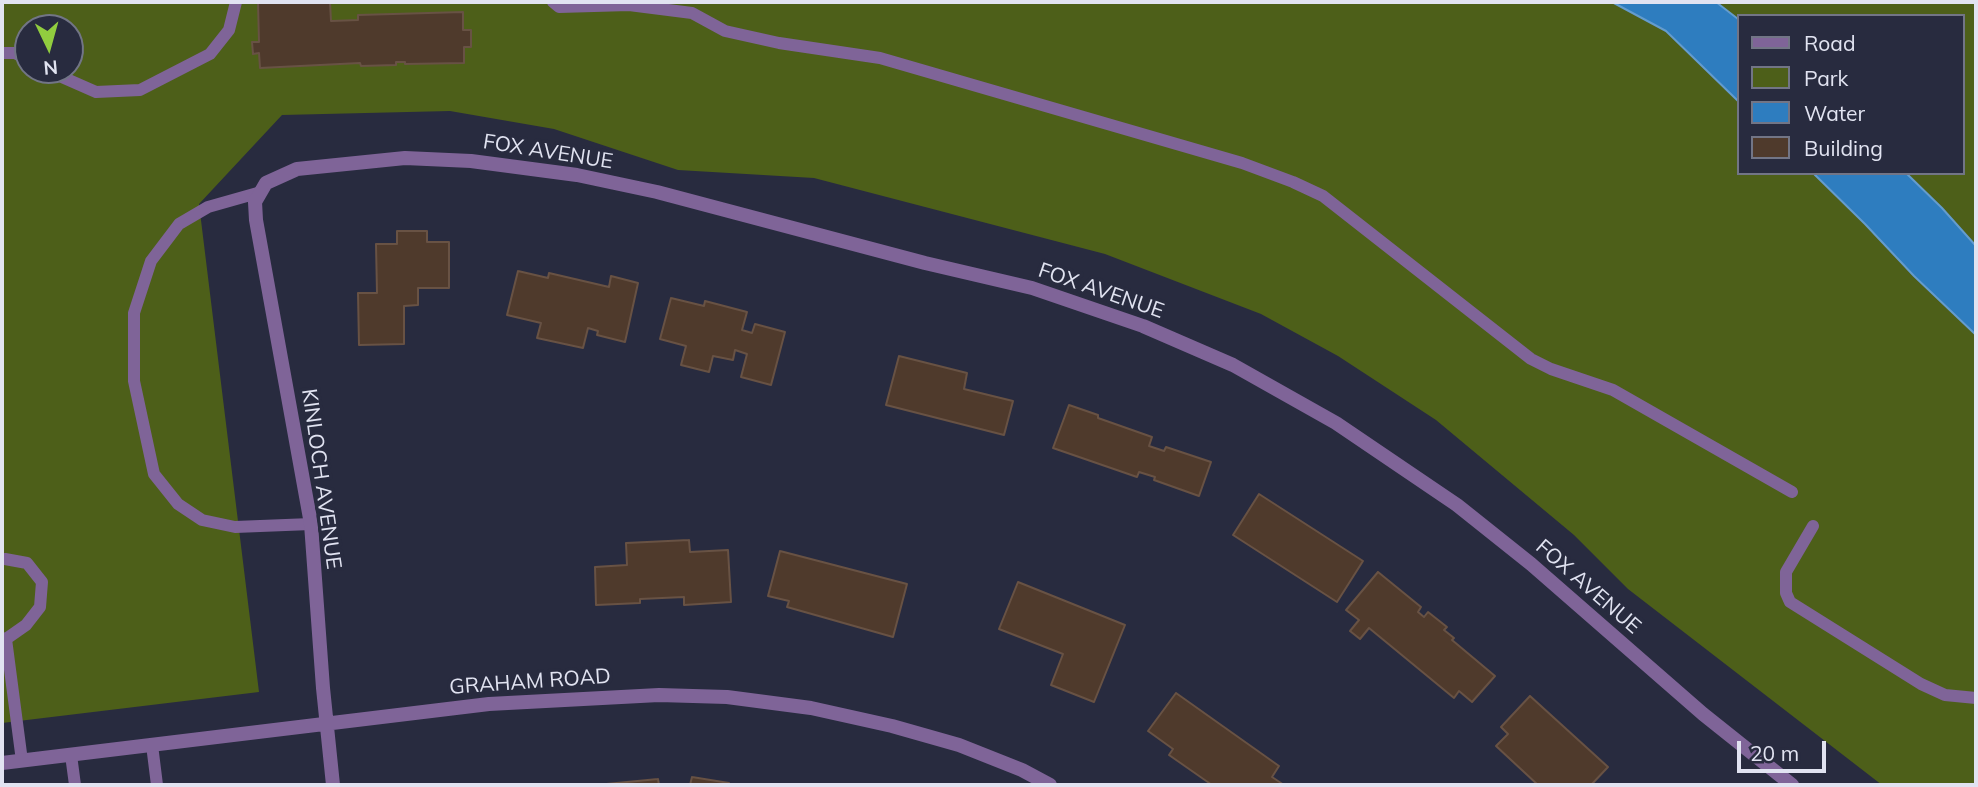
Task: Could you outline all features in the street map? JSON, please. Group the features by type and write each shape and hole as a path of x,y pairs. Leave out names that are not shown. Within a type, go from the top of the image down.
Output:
{"street":[{"name":"FOX AVENUE","path":"264,187 297,169 405,158 471,161 577,175 657,191 925,263 1032,288 1143,326 1233,365 1275,387 1400,464 1531,564 1703,714 1792,785"},
{"name":"KINLOCH AVENUE","path":"264,187 255,202 256,220 311,524 333,785"},
{"name":"GRAHAM ROAD","path":"2,763 489,704 557,698 659,695 727,697 811,708 892,726 959,745 1022,770 1050,785"}],"lane":[{"path":"78,84 96,92 140,90 210,54 229,30 236,2"},
{"path":"552,2 559,7 629,5 692,13 725,32 880,58 1242,163 1293,182 1323,196 1531,359 1551,369 1613,390 1792,492"},
{"path":"264,187 208,207 179,224 151,261 134,313 134,381 154,474 178,504 202,520 234,527 311,524"},
{"path":"1813,526 1786,572 1786,593 1790,602 1921,684 1945,695 1976,698"},
{"path":"5,559 27,562 42,582 40,607 26,625 4,638 22,761"},
{"path":"152,745 157,785"},
{"path":"71,755 75,785"}],"green space":[{"path":"2,2 1976,2 1976,785 1882,785 1628,589 1574,535 1436,420 1338,356 1261,314 1105,254 814,178 678,170 554,129 450,111 282,115 199,204 259,692 2,723"}],"water":[{"path":"1612,2 1716,2 1736,17 1736,99 1666,31"},
{"path":"1815,175 1908,175 1942,208 1976,246 1976,335 1914,276"}],"building":[{"path":"258,2 330,2 331,21 358,20 358,15 463,12 463,30 471,30 471,47 464,47 464,63 396,62 396,65 361,66 360,63 260,68 259,53 253,54 252,42 259,42"},
{"path":"397,231 427,231 427,242 449,242 449,288 418,288 418,305 404,306 404,344 359,345 358,293 377,293 376,244 397,244"},
{"path":"518,271 548,278 549,273 609,287 611,276 638,283 625,342 597,335 598,331 588,328 583,348 537,338 541,323 507,315"},
{"path":"671,298 704,306 705,301 747,312 742,330 752,333 755,324 785,332 771,385 741,377 747,354 735,350 733,360 713,356 709,372 681,365 686,346 660,339"},
{"path":"899,356 967,373 964,389 1013,401 1004,435 886,405"},
{"path":"1069,405 1152,437 1149,446 1164,451 1166,447 1211,462 1199,496 1154,480 1155,477 1139,472 1137,477 1053,448"},
{"path":"1259,494 1363,561 1337,602 1233,535"},
{"path":"689,540 690,552 728,550 731,602 684,605 684,597 596,605 595,567 627,565 626,543"},
{"path":"780,551 907,584 893,637 787,607 789,601 768,596"},
{"path":"1378,572 1421,607 1418,612 1424,617 1428,612 1447,627 1444,630 1454,638 1452,640 1495,676 1472,702 1459,691 1454,698 1369,628 1360,639 1350,631 1359,620 1346,610"},
{"path":"1018,582 1125,625 1094,702 1051,685 1063,654 999,629"},
{"path":"1176,693 1279,766 1272,777 1284,785 1212,785 1169,755 1173,749 1148,731"},
{"path":"1530,696 1608,767 1591,785 1538,785 1496,746 1508,734 1501,727"},
{"path":"692,777 729,783 729,785 690,785"},
{"path":"658,779 659,785 596,785"}]}
